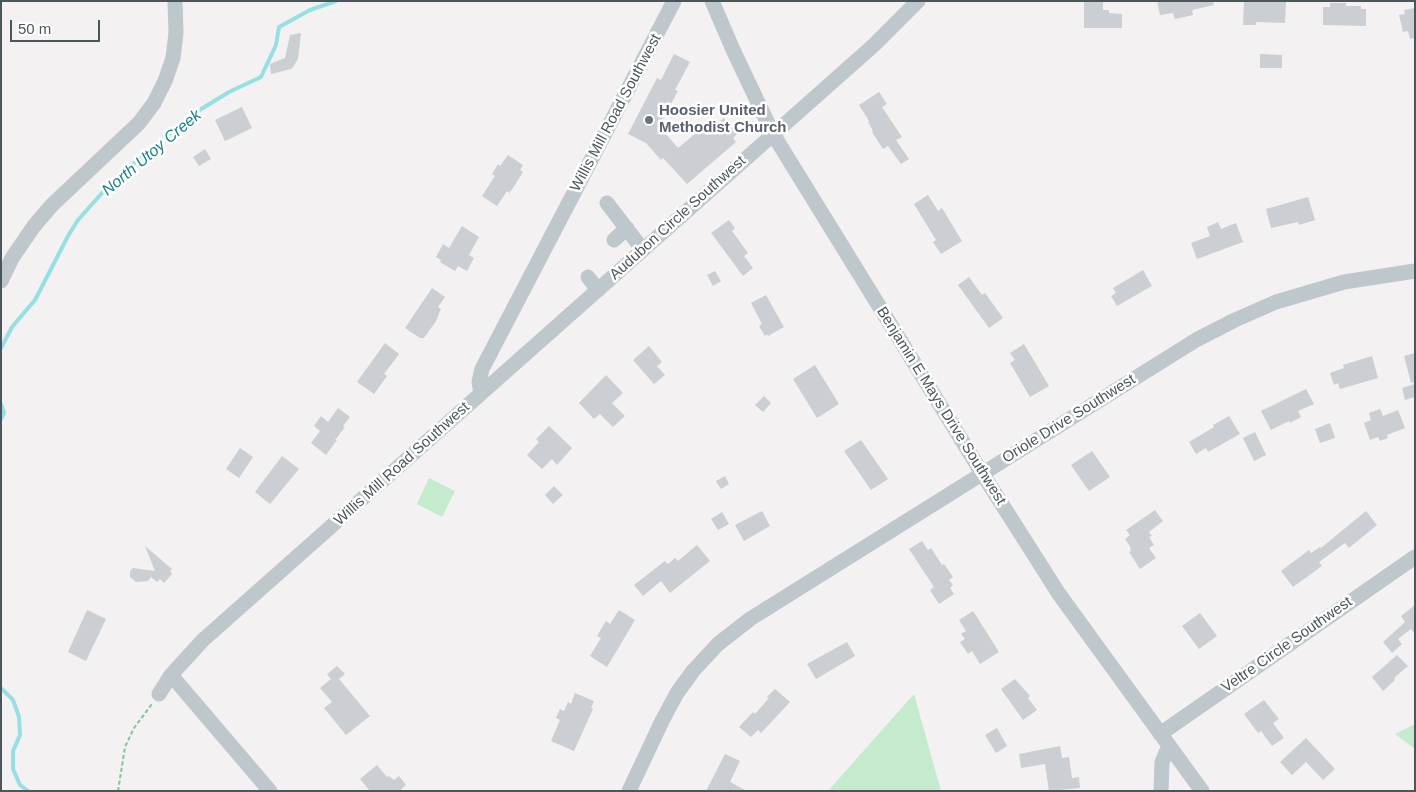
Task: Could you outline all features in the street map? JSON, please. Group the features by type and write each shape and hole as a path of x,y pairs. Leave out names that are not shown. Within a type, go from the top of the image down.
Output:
{"street":[{"path":"1,281 12,258 34,226 52,205 139,123 154,103 165,81 173,58 176,33 175,1"},
{"name":"Willis Mill Road Southwest","path":"159,694 171,675 203,640 481,393 479,382 482,369 674,1"},
{"name":"Benjamin E Mays Drive Southwest","path":"712,1 773,134 982,473 1059,594 1202,791"},
{"name":"Audubon Circle Southwest","path":"481,393 874,45 918,1"},
{"path":"607,203 643,250"},
{"path":"614,240 627,228"},
{"name":"Oriole Drive Southwest","path":"629,791 662,721 678,693 694,671 718,644 750,619 1196,340 1276,302 1344,282 1415,271"},
{"path":"588,277 598,290"},
{"name":"Veltre Circle Southwest","path":"1160,734 1415,556"},
{"path":"171,675 270,791"},
{"path":"1160,791 1162,762 1169,746"}],"path":[{"path":"118,791 125,747 134,728 159,694"}],"green space":[{"path":"429,478 455,491 442,517 417,504"},
{"path":"914,694 941,791 828,791"},
{"path":"1415,724 1415,749 1395,734"}],"building":[{"path":"1084,1 1103,1 1103,10 1109,10 1109,13 1122,14 1122,28 1084,28"},
{"path":"1157,1 1213,1 1214,5 1192,10 1193,15 1175,19 1173,13 1160,15"},
{"path":"1244,1 1286,1 1285,23 1256,22 1256,25 1243,25"},
{"path":"1330,3 1346,3 1346,6 1361,6 1361,9 1366,9 1366,26 1323,25 1323,7 1330,7"},
{"path":"1415,8 1415,38 1410,39 1408,31 1403,32 1399,15 1405,14 1404,10"},
{"path":"301,33 298,59 293,67 271,74 270,64 285,58 290,35"},
{"name":"Hoosier United Methodist Church","path":"674,54 690,62 675,90 678,91 659,126 678,148 714,118 718,123 724,118 737,134 733,138 736,142 687,184 646,143 628,134 657,78 661,80"},
{"path":"1260,54 1282,55 1282,68 1260,68"},
{"path":"879,92 887,104 882,107 902,137 896,140 909,159 901,164 888,146 883,149 872,132 869,121 859,105"},
{"path":"242,107 252,128 225,141 215,120"},
{"path":"205,149 211,159 199,166 193,157"},
{"path":"508,155 523,165 520,170 523,172 513,188 509,193 507,191 497,206 482,196 495,176 492,174 498,164 500,166"},
{"path":"928,195 938,211 942,208 962,241 941,254 933,242 936,240 914,204"},
{"path":"1308,197 1315,220 1299,225 1298,222 1271,228 1266,209"},
{"path":"729,220 735,228 732,231 748,253 744,256 753,268 743,276 711,233"},
{"path":"1218,222 1221,229 1236,223 1243,242 1197,259 1191,243 1210,236 1207,227"},
{"path":"462,226 479,237 469,255 474,258 467,271 458,266 455,271 440,262 441,260 436,257 443,244 449,248"},
{"path":"1143,270 1152,286 1117,306 1111,296 1116,293 1113,288"},
{"path":"715,271 721,281 713,286 707,275"},
{"path":"969,277 982,295 985,293 1003,318 989,328 958,285"},
{"path":"432,288 445,297 438,307 441,309 436,321 424,338 420,338 405,328"},
{"path":"766,295 784,327 768,336 767,334 765,336 759,326 762,324 751,303"},
{"path":"385,343 399,354 384,374 387,376 374,394 357,382"},
{"path":"1024,344 1049,386 1030,397 1010,363 1015,360 1010,353"},
{"path":"649,346 662,362 657,366 665,375 654,384 633,360"},
{"path":"1415,353 1415,382 1411,383 1404,356"},
{"path":"1372,356 1378,378 1340,389 1338,383 1334,385 1330,373 1344,368 1343,365"},
{"path":"815,365 839,404 817,418 793,379"},
{"path":"606,375 623,393 612,403 625,416 613,427 600,414 594,419 579,403"},
{"path":"1415,384 1415,397 1405,400 1402,388"},
{"path":"1306,389 1314,404 1298,411 1301,417 1271,430 1261,411"},
{"path":"764,396 771,403 763,412 755,405"},
{"path":"338,408 350,417 326,455 311,443 320,431 314,426 321,416 328,422"},
{"path":"1380,409 1383,416 1398,410 1405,428 1387,435 1388,438 1380,441 1378,437 1370,440 1364,423 1371,420 1369,413"},
{"path":"1229,416 1240,434 1208,452 1206,448 1196,454 1189,442"},
{"path":"1330,423 1335,438 1320,443 1315,429"},
{"path":"549,426 572,448 557,465 552,459 542,469 527,455 539,442 536,439"},
{"path":"1255,432 1266,455 1254,461 1243,438"},
{"path":"861,440 888,479 871,490 844,451"},
{"path":"240,448 253,457 239,478 226,469"},
{"path":"1092,451 1110,477 1089,491 1071,465"},
{"path":"282,456 299,469 270,504 255,492"},
{"path":"725,476 729,484 721,489 716,481"},
{"path":"554,486 563,495 553,504 545,495"},
{"path":"1155,510 1163,521 1149,532 1152,536 1149,537 1154,545 1149,548 1156,558 1140,569 1129,552 1131,548 1125,539 1130,535 1126,530"},
{"path":"762,511 770,526 744,541 735,525"},
{"path":"1366,511 1377,525 1349,548 1345,543 1319,562 1322,566 1293,587 1281,571 1309,550 1311,553 1321,548"},
{"path":"722,512 729,524 718,530 711,519"},
{"path":"922,541 928,550 931,548 942,565 944,564 953,577 949,580 953,585 950,588 954,594 939,604 930,590 934,587 909,549"},
{"path":"697,545 710,561 670,593 661,581 643,596 634,585 665,561 668,564 675,558 678,561"},
{"path":"145,546 172,569 170,571 172,574 164,583 160,579 157,582 151,577 148,581 136,582 130,577 130,571 133,568 155,571"},
{"path":"1415,605 1415,634 1411,629 1398,639 1402,644 1392,653 1383,642 1405,622 1401,616"},
{"path":"87,610 106,619 86,661 68,652"},
{"path":"619,610 635,620 607,667 590,656 601,638 597,636 606,621 610,624"},
{"path":"973,611 999,652 980,664 972,651 968,654 960,642 965,639 961,634 966,631 959,620"},
{"path":"1200,613 1217,636 1199,649 1182,626"},
{"path":"847,642 855,656 816,679 807,664"},
{"path":"1397,655 1408,666 1383,691 1372,677"},
{"path":"337,666 345,674 339,679 370,716 346,735 324,708 332,702 320,688 331,679 327,674"},
{"path":"1015,679 1030,696 1028,698 1037,710 1023,720 1001,689"},
{"path":"775,689 790,702 761,733 758,730 751,737 739,727 753,712 755,714"},
{"path":"575,693 594,701 591,708 593,709 574,751 551,741 560,720 556,718 560,709 564,711 568,702 571,704"},
{"path":"1264,700 1279,719 1273,723 1284,738 1272,746 1261,731 1258,733 1244,714"},
{"path":"997,728 1007,746 996,753 985,735"},
{"path":"1306,738 1335,769 1323,780 1306,762 1292,775 1280,762"},
{"path":"1060,746 1062,758 1069,757 1072,778 1079,777 1080,788 1049,791 1045,764 1021,768 1019,754"},
{"path":"725,754 740,761 730,782 747,791 706,791"},
{"path":"377,765 387,777 389,776 394,780 399,776 406,785 401,789 402,791 370,791 360,779"}],"waterway":[{"name":"North Utoy Creek","path":"1,348 12,327 35,300 78,220 102,193 142,156 198,111 229,92 261,77 276,45 279,27 310,10 336,1"},
{"name":"North Utoy Creek","path":"1,404 4,413 1,419"},
{"name":"North Utoy Creek","path":"1,688 13,700 19,717 20,735 13,751 13,769 20,785 28,791"}],"place":[{"name":"Hoosier United Methodist Church","path":"649,120"}]}
